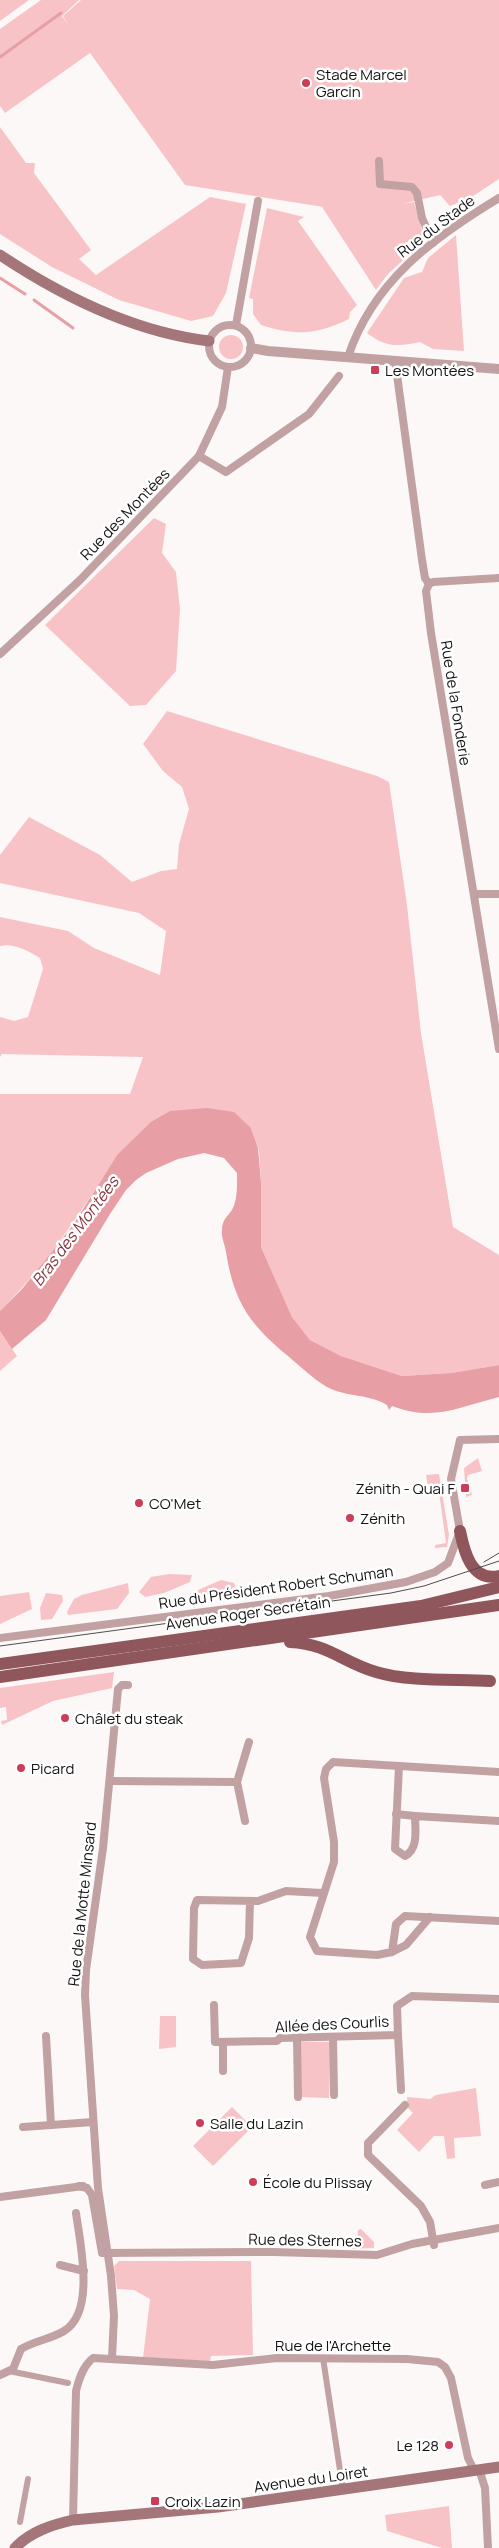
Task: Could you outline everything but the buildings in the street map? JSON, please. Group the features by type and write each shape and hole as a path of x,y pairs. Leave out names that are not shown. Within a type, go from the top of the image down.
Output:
{"main road":[{"path":"0,256 87,306 160,330 209,341"},
{"path":"460,1531 464,1548 474,1568 484,1576 499,1576"},
{"name":"Avenue Roger Secrétain","path":"0,1664 421,1606 499,1587"},
{"name":"Avenue Roger Secrétain","path":"0,1677 262,1641 499,1605"},
{"path":"262,1641 320,1646 375,1672 397,1676 495,1681"},
{"path":"0,1681 111,1662"},
{"name":"Avenue du Loiret","path":"15,2548 36,2532 52,2524 72,2520 218,2507 499,2467"}],"street":[{"path":"379,161 380,184 412,187 417,193 422,218 434,242"},
{"name":"Rue du Stade","path":"345,357 382,291 412,258 499,198"},
{"path":"236,325 258,201"},
{"path":"236,325 247,334 251,348 248,358 242,363 228,367 218,364 212,358 208,348 212,334 220,326 236,325"},
{"path":"251,348 268,352 499,369"},
{"name":"Rue de la Fonderie","path":"395,360 422,560 425,578 429,584 426,591 431,633 499,1049"},
{"name":"Rue des Montées","path":"0,654 79,581 199,456 222,407 228,367"},
{"path":"199,456 226,472 309,414 330,390 339,376"},
{"path":"429,584 433,582 499,578"},
{"path":"475,894 499,894"},
{"name":"Rue du Président Robert Schuman","path":"0,1638 329,1596 406,1582 435,1572 444,1566 451,1556 460,1531 451,1479 460,1440 499,1439"},
{"name":"Rue de la Motte Minsard","path":"112,2358 114,2316 98,2188 86,2022 86,1970 110,1781 118,1690 122,1685 128,1685"},
{"path":"245,1820 237,1782 249,1742"},
{"path":"430,1917 406,1945 392,1952 377,1955 317,1950 311,1943 310,1933 334,1862 334,1842 324,1778 326,1769 333,1762 499,1772"},
{"path":"399,1766 395,1850 405,1856 415,1846 415,1816"},
{"path":"110,1781 237,1782"},
{"path":"396,1814 499,1821"},
{"path":"250,1901 249,1938 241,1963 202,1965 194,1959 194,1908 197,1900 258,1901 286,1891 322,1893"},
{"path":"392,1952 396,1924 405,1916 499,1921"},
{"name":"Allée des Courlis","path":"223,2042 277,2041 280,2038 398,2035 397,2006 412,1996 499,1999"},
{"path":"214,2005 215,2042 223,2042 223,2071"},
{"path":"398,2035 401,2090"},
{"path":"46,2036 51,2125"},
{"path":"333,2036 334,2095"},
{"path":"297,2038 298,2097"},
{"path":"405,2105 368,2143 368,2155 421,2206 430,2222 434,2242"},
{"path":"23,2127 93,2122"},
{"path":"485,2185 499,2182"},
{"path":"0,2197 79,2186 98,2188"},
{"name":"Rue de la Motte Minsard","path":"79,2186 87,2188 92,2195 100,2250 102,2253 107,2253"},
{"path":"0,2375 9,2371 17,2364 21,2349 64,2332 75,2322 84,2286 84,2271 76,2213"},
{"name":"Rue des Sternes","path":"107,2253 273,2252 377,2255 499,2228"},
{"path":"60,2265 84,2271"},
{"name":"Rue de l'Archette","path":"72,2520 76,2391 88,2362 93,2358 112,2358 135,2362 213,2365 277,2358 434,2361 441,2364 451,2378 468,2458 477,2470"},
{"path":"323,2358 343,2490"},
{"path":"9,2371 68,2383"},
{"path":"477,2470 486,2488 488,2548"},
{"path":"20,2522 28,2479"}],"shaded area":[{"path":"0,0 29,0 0,21"},
{"name":"Stade Marcel Garcin","path":"41,0 79,0 62,16 68,25 63,16 81,0 499,0 499,179 470,198 450,206 440,195 402,204 414,202 425,240 387,275 376,290 322,207 330,208 185,185 90,53 5,113 0,106 0,29"},
{"path":"0,127 26,163 35,163 34,173 91,250 79,259 96,275 210,197 246,204 226,293 213,316 191,321 119,300 52,267 0,234"},
{"path":"267,208 304,217 298,221 357,305 350,312 349,319 326,328 306,332 285,331 261,325 253,314 253,299 249,298"},
{"path":"456,235 464,351 433,349 420,342 392,345 380,341 367,333 404,278 422,272 428,258"},
{"path":"231,335 236,336 242,342 242,352 236,358 231,359 226,358 220,352 219,347 220,342 226,336"},
{"path":"154,518 166,524 162,553 176,572 180,609 176,671 146,705 130,706 45,625"},
{"path":"167,711 377,776 389,782 407,905 421,1033 453,1227 499,1255 499,1365 451,1373 402,1376 341,1356 310,1340 292,1317 261,1247 259,1150 251,1128 117,1155 91,1196 48,1256 0,1311 0,1094 130,1094 143,1057 2,1054 0,1057 0,1017 14,1021 28,1017 43,969 40,958 31,953 21,948 0,946 0,917 68,931 94,948 160,975 166,931 139,913 0,883 0,855 29,817 100,855 132,882 161,871 177,869 179,844 189,809 182,787 163,771 143,744"},
{"path":"0,1331 17,1356 0,1371"},
{"path":"478,1458 482,1471 468,1475 467,1478 472,1495 466,1497 464,1468"},
{"path":"439,1474 449,1535 447,1547 435,1548 435,1545 446,1543 439,1492 429,1493 426,1475"},
{"path":"169,1574 192,1575 190,1582 164,1593 145,1597 139,1592 151,1577"},
{"path":"221,1580 234,1583 236,1588 215,1597 198,1597 198,1590"},
{"path":"128,1583 129,1593 117,1609 68,1615 67,1612 74,1599 82,1595"},
{"path":"29,1592 32,1609 0,1624 0,1596"},
{"path":"46,1593 62,1595 63,1601 52,1619 41,1620 40,1608"},
{"path":"114,1672 112,1688 53,1701 2,1725 1,1721 7,1720 6,1707 0,1708 0,1688"},
{"path":"160,2016 176,2016 176,2047 159,2049"},
{"path":"301,2042 330,2042 329,2098 301,2097"},
{"path":"476,2088 481,2136 454,2138 455,2158 447,2159 444,2136 434,2136 419,2152 397,2130 413,2113 408,2108 407,2097 430,2099 436,2095"},
{"path":"232,2107 252,2127 213,2166 193,2146"},
{"path":"361,2229 374,2242 374,2248 347,2249 357,2239 358,2230"},
{"path":"119,2261 251,2261 253,2355 211,2356 210,2361 143,2358 150,2299 134,2290 117,2289 114,2266"},
{"path":"449,2506 452,2548 442,2548 387,2531 385,2515"}],"water":[{"name":"Bras des Montées","path":"207,1108 234,1112 251,1128 258,1148 261,1183 261,1247 292,1317 310,1340 341,1356 402,1376 451,1373 499,1365 499,1397 434,1413 407,1411 392,1406 389,1410 387,1405 380,1401 327,1387 307,1372 274,1344 245,1311 229,1270 222,1233 224,1221 232,1210 235,1201 237,1173 224,1158 204,1153 178,1159 146,1173 126,1190 46,1320 12,1349 0,1331 0,1311 22,1289 73,1225 117,1155 151,1122 170,1111"}],"waterway":[{"path":"0,57 61,13"},
{"path":"0,278 25,294"},
{"path":"34,300 73,328"}],"tram line":[{"path":"484,1562 499,1553"},
{"path":"0,1646 391,1593 424,1586 499,1561"}],"place":[{"name":"Stade Marcel Garcin","path":"306,83"},
{"name":"Les Montées","path":"375,370"},
{"name":"Zénith - Quai F","path":"465,1488"},
{"name":"CO'Met","path":"139,1503"},
{"name":"Zénith","path":"350,1518"},
{"name":"Châlet du steak","path":"65,1718"},
{"name":"Picard","path":"21,1768"},
{"name":"Salle du Lazin","path":"200,2123"},
{"name":"École du Plissay","path":"253,2182"},
{"name":"Le 128","path":"449,2445"},
{"name":"Croix Lazin","path":"155,2501"}]}
